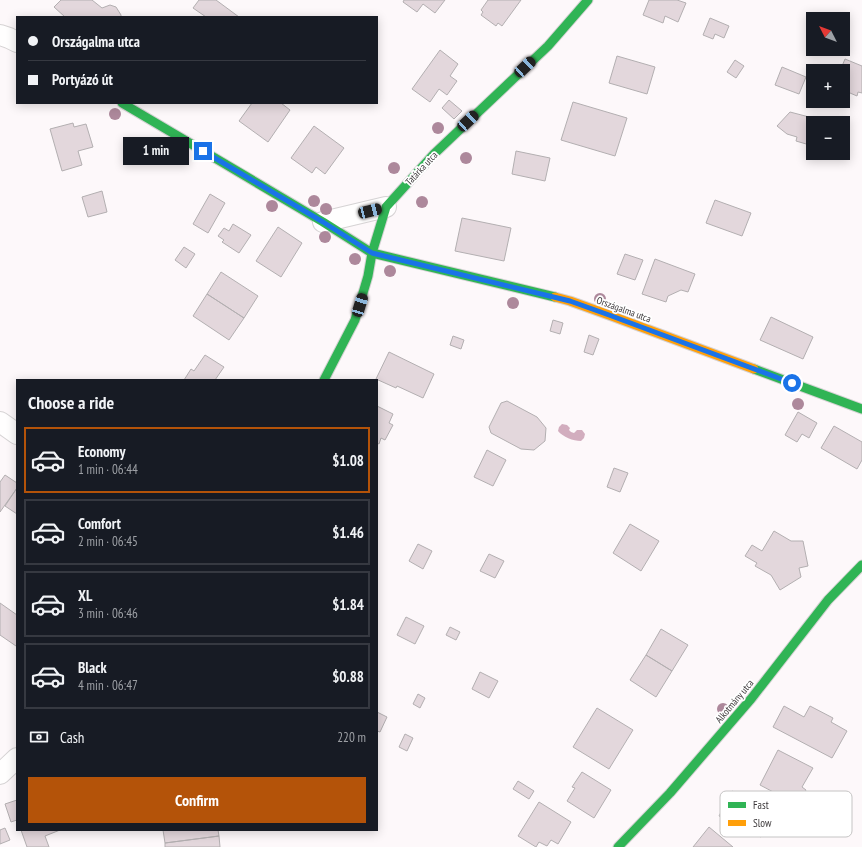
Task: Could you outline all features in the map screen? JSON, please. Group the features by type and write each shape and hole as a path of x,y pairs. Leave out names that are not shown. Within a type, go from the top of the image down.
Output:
{"street":[{"name":"Tatárka utca","path":"325,379 355,320 368,276 372,253 386,207 434,154 548,46 588,0"},
{"path":"0,35 16,42"},
{"name":"Országalma utca","path":"124,104 323,222 372,253 570,301 862,409"},
{"path":"323,222 386,207"},
{"path":"0,422 16,433"},
{"name":"Alkotmány utca","path":"618,847 685,776 751,699 828,600 862,565"},
{"path":"0,774 16,759"}],"shaded area":[{"path":"562,424 567,425 570,428 569,430 574,433 577,430 582,430 585,434 584,438 581,441 578,441 563,435 558,431"}],"building":[{"path":"61,0 92,0 102,8 110,5 116,7 121,16 64,16 54,7"},
{"path":"199,0 216,0 238,16 205,16 193,8"},
{"path":"404,0 445,0 435,13 423,4 417,12 403,2"},
{"path":"488,0 521,0 502,26 498,23 496,26 481,15 483,12 481,10"},
{"path":"649,0 677,0 686,3 678,22 665,16 663,23 643,15"},
{"path":"710,18 729,26 724,38 715,34 713,39 703,35"},
{"path":"440,50 458,64 450,76 457,81 447,95 439,89 430,102 412,89"},
{"path":"617,56 655,67 647,94 609,83"},
{"path":"845,59 862,66 862,93 858,92 857,96 850,93 850,64 843,64"},
{"path":"735,60 744,66 736,78 727,72"},
{"path":"782,67 806,77 799,94 775,85"},
{"path":"449,100 462,111 454,119 442,108"},
{"path":"573,102 627,118 615,156 561,140"},
{"path":"251,104 282,104 290,110 268,142 239,121"},
{"path":"790,112 806,116 806,144 796,141 797,137 787,134 777,126"},
{"path":"73,123 74,127 86,124 93,147 78,151 82,165 62,171 50,129"},
{"path":"314,126 344,148 325,174 316,167 312,173 291,158"},
{"path":"516,151 550,158 545,181 512,174"},
{"path":"102,191 107,212 88,217 82,197"},
{"path":"210,194 225,203 208,233 193,224"},
{"path":"715,200 751,213 742,236 706,223"},
{"path":"462,218 511,228 504,261 455,251"},
{"path":"233,224 251,235 239,253 222,242 224,240 218,236 224,228 229,231"},
{"path":"278,227 302,243 281,277 256,261"},
{"path":"184,247 195,254 186,268 175,260"},
{"path":"625,254 643,260 635,280 617,274"},
{"path":"655,259 695,274 688,292 681,290 668,296 666,302 642,294"},
{"path":"221,272 258,296 244,318 207,294"},
{"path":"207,294 244,318 229,340 193,316"},
{"path":"771,317 813,337 803,359 760,340"},
{"path":"553,320 563,323 560,334 550,331"},
{"path":"589,335 599,339 593,355 584,352"},
{"path":"453,336 464,340 461,349 450,345"},
{"path":"389,352 434,374 423,398 397,386 396,388 376,379"},
{"path":"205,355 224,367 216,379 185,379 191,369 194,371"},
{"path":"507,401 537,417 546,428 545,441 534,450 521,449 491,433 489,427 501,403"},
{"path":"378,406 393,414 389,423 393,425 385,440 381,438 379,444"},
{"path":"798,412 817,423 809,438 802,434 797,442 785,435"},
{"path":"834,426 862,442 862,460 857,469 821,448"},
{"path":"487,450 506,460 493,486 474,477"},
{"path":"614,468 628,473 620,492 607,487"},
{"path":"5,475 16,482 16,489 0,512 0,482"},
{"path":"16,490 16,513 5,506"},
{"path":"630,524 659,541 641,571 613,553"},
{"path":"774,531 791,541 803,541 808,566 799,568 801,577 780,590 771,575 755,566 757,563 745,556 752,545 762,551"},
{"path":"418,544 432,551 423,569 409,561"},
{"path":"489,554 504,561 495,578 480,571"},
{"path":"0,603 16,614 16,646 0,635"},
{"path":"406,617 424,626 415,644 397,635"},
{"path":"450,627 460,632 456,640 446,635"},
{"path":"661,629 688,645 672,671 646,655"},
{"path":"646,655 672,671 656,697 630,680"},
{"path":"480,672 498,681 489,698 472,689"},
{"path":"418,694 425,698 420,708 413,704"},
{"path":"784,706 804,717 810,706 833,718 831,722 847,731 832,758 773,727"},
{"path":"597,708 633,730 609,769 573,747"},
{"path":"378,712 387,717 380,732 378,731"},
{"path":"405,734 413,738 407,751 399,747"},
{"path":"778,750 813,768 802,787 806,791 771,791 760,785"},
{"path":"582,772 611,790 594,818 567,801 575,788 572,787"},
{"path":"518,781 534,791 529,799 513,789"},
{"path":"16,800 16,820 11,822 5,804"},
{"path":"539,802 571,822 558,844 551,840 547,846 539,842 536,847 518,836"},
{"path":"709,827 733,847 693,847"},
{"path":"5,828 10,840 0,844 0,830"},
{"path":"21,831 58,831 45,836 49,847 27,847"},
{"path":"163,831 218,831 219,836 165,843"},
{"path":"219,836 220,847 165,847 165,843"}],"traffic: fast":[{"path":"325,379 355,320 368,276 372,253 386,207 434,154 548,46 588,0"},
{"path":"124,104 323,222 372,253 555,297"},
{"path":"754,369 862,409"},
{"path":"618,847 670,793 751,699 828,600 862,565"}],"traffic: slow":[{"path":"555,297 609,315 754,369"}],"route":[{"path":"203,151 323,222 372,253 570,301 792,383"}]}
